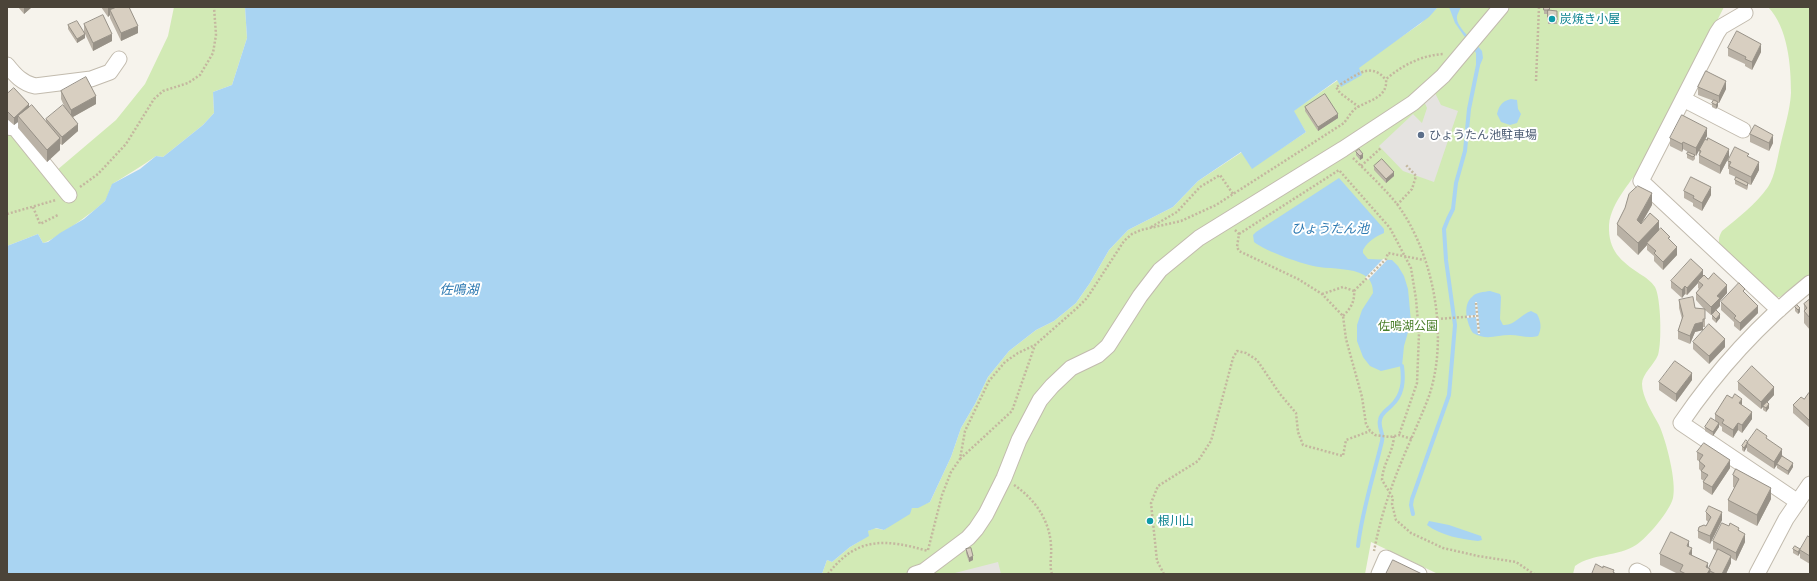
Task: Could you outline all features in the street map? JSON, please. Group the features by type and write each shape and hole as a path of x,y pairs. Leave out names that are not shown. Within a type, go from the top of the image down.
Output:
{"street":[{"path":"925,566 968,538 976,529 986,514 1004,478 1019,440 1040,400 1071,368 1098,355 1108,346 1140,296 1160,270 1199,238 1343,149 1413,103 1433,85 1464,52 1501,7"},
{"path":"1745,13 1721,27 1641,181 1778,310"},
{"path":"7,65 17,77 26,84 35,86 91,79 110,72 119,59"},
{"path":"1683,99 1743,130"},
{"path":"7,127 15,128 69,194"},
{"path":"1798,502 1681,423 1727,362 1778,310 1810,283"},
{"path":"1757,574 1775,538 1810,484"},
{"path":"1379,574 1386,558 1419,574"}],"path":[{"path":"7,214 42,204 69,194 98,174 126,144 154,99 163,91 188,83 200,75 214,53 216,35 214,7"},
{"path":"1536,81 1539,7"},
{"path":"960,459 965,431 989,381 1005,362 1018,353 1035,345 1087,298 1124,241 1132,234 1149,228 1172,224 1191,218 1233,194 1344,123 1355,109 1377,98 1382,93 1386,84 1386,79 1397,70 1422,58 1435,54 1448,53"},
{"path":"1359,107 1340,93 1336,87 1369,70 1378,71 1386,79"},
{"path":"1361,166 1381,148"},
{"path":"1343,149 1397,205 1415,235 1424,260 1439,319 1437,359 1429,395 1390,492 1373,556"},
{"path":"1397,205 1412,189 1416,176 1406,165"},
{"path":"1399,435 1417,383 1420,334 1411,268 1390,228 1339,170 1239,234 1237,247 1240,251 1287,272 1322,294 1343,316 1346,339 1362,397 1366,424 1370,431 1382,436 1399,435 1412,439"},
{"path":"1149,228 1173,214 1200,187 1220,174 1233,194"},
{"path":"33,206 40,224 58,215"},
{"path":"1227,220 1239,234"},
{"path":"1343,316 1349,311 1353,303 1354,291 1386,258 1388,253 1405,255 1424,260"},
{"path":"1322,294 1343,287 1354,291"},
{"path":"1476,303 1479,333"},
{"path":"1439,319 1477,316"},
{"path":"828,574 833,566 860,547 870,544 892,542 925,566 940,503 951,472 960,459 1012,411 1035,345"},
{"path":"1164,574 1157,561 1151,503 1158,486 1198,461 1211,441 1233,358 1237,351 1246,353 1257,360 1280,394 1296,413 1298,432 1303,445 1343,456 1346,440 1370,431"},
{"path":"1394,436 1392,450 1385,463 1382,476 1383,484 1393,498 1392,504 1396,520 1411,533 1442,548 1516,562 1534,574"},
{"path":"1004,478 1022,490 1034,503 1047,523 1051,545 1052,574"}],"green space":[{"path":"174,7 245,7 247,38 232,85 213,92 214,113 203,125 163,157 156,156 114,183 104,202 64,232 43,243 38,234 7,246 7,124 50,176 116,120 145,84 168,36"},
{"name":"佐鳴湖公園","path":"1438,7 1724,7 1655,142 1639,169 1618,199 1609,225 1609,234 1613,249 1627,265 1654,285 1660,310 1660,341 1658,355 1644,377 1642,389 1665,440 1672,472 1674,491 1668,510 1658,524 1641,542 1621,552 1582,562 1575,566 1573,574 1438,574 1371,542 1365,574 822,574 827,560 832,562 860,541 868,531 874,528 884,530 912,508 930,502 951,457 961,428 988,377 1009,351 1036,330 1054,321 1076,303 1090,283 1109,250 1128,230 1173,207 1198,181 1242,152 1252,168 1306,132 1293,111 1420,24"},
{"path":"1768,7 1810,7 1810,274 1780,297 1776,297 1721,248 1719,241 1722,231 1752,205 1768,187 1776,168 1788,113 1791,82 1787,47 1780,25"}],"shaded area":[{"name":"ひょうたん池駐車場","path":"1434,91 1441,105 1458,111 1434,182 1403,171 1379,146 1413,114 1422,123 1427,108 1424,101"},
{"path":"998,562 1001,574 951,574"}],"water":[{"name":"佐鳴湖","path":"245,7 1438,7 1429,17 1359,68 1362,75 1341,87 1337,80 1294,111 1306,132 1252,169 1241,152 1198,181 1173,207 1128,230 1109,250 1090,283 1076,303 1054,321 1036,330 1009,351 988,377 961,428 951,457 930,502 918,508 912,508 910,514 884,530 876,528 868,531 869,536 850,547 832,562 827,560 822,574 7,574 7,246 38,234 43,243 48,242 84,219 105,201 112,184 140,169 156,156 163,157 203,125 214,113 213,92 232,85 247,38"},
{"path":"1449,7 1461,7 1457,16 1458,23 1482,51 1483,58 1478,70 1476,67 1476,53 1455,23"},
{"path":"1511,99 1517,100 1518,109 1521,114 1517,123 1510,125 1501,122 1497,114 1501,104"},
{"name":"ひょうたん池","path":"1339,178 1384,229 1384,233 1367,244 1363,250 1363,253 1368,259 1392,260 1404,276 1408,289 1411,322 1404,346 1402,366 1381,371 1370,366 1363,357 1357,341 1357,325 1362,310 1373,293 1371,283 1366,277 1354,271 1304,264 1259,246 1254,242 1253,235 1256,232"},
{"path":"1490,291 1500,294 1500,319 1503,325 1511,324 1531,311 1537,314 1539,319 1540,328 1538,336 1527,337 1510,335 1483,337 1473,333 1466,315 1469,300 1480,292"},
{"path":"1429,521 1449,525 1481,536 1482,540 1478,541 1465,539 1439,532 1427,525"}],"pier":[{"path":"1386,258 1387,260 1368,280 1365,278 1383,259"},
{"path":"1475,302 1477,302 1480,334 1478,334 1476,317 1465,318 1465,316 1476,315"}],"building":[{"path":"117,7 129,7 138,26 121,33 110,10"},
{"path":"1544,7 1550,7 1549,10 1544,10"},
{"path":"1548,10 1557,11 1557,20 1548,20"},
{"path":"103,15 112,34 93,43 84,24"},
{"path":"77,21 85,34 77,39 68,25"},
{"path":"1737,31 1761,44 1752,62 1745,59 1746,57 1728,48"},
{"path":"1706,71 1726,81 1719,96 1698,87"},
{"path":"86,77 96,96 71,110 61,91"},
{"path":"14,88 29,104 14,118 7,111 7,94"},
{"path":"1325,94 1338,114 1318,127 1305,107"},
{"path":"1714,100 1718,102 1716,105 1712,103"},
{"path":"32,105 60,138 47,150 18,116"},
{"path":"63,105 78,124 62,137 46,119"},
{"path":"1682,115 1707,128 1696,148 1683,142 1682,144 1670,138"},
{"path":"1755,125 1773,135 1769,143 1750,134"},
{"path":"1708,138 1729,149 1720,166 1699,155 1701,151 1699,150 1705,139 1707,140"},
{"path":"1735,147 1749,154 1747,156 1759,162 1751,177 1729,166 1731,162 1728,161"},
{"path":"1359,149 1363,154 1360,156 1356,152"},
{"path":"1688,152 1695,155 1693,157 1687,154"},
{"path":"1382,159 1394,172 1386,179 1374,166"},
{"path":"1691,177 1711,187 1702,203 1693,198 1694,196 1684,191"},
{"path":"1736,177 1748,183 1747,186 1735,180"},
{"path":"1638,186 1652,193 1637,220 1641,224 1650,213 1659,221 1638,243 1617,224 1625,208 1629,194"},
{"path":"1661,228 1677,247 1663,262 1654,253 1656,251 1647,243"},
{"path":"1691,259 1703,270 1687,288 1685,286 1682,290 1671,281"},
{"path":"1714,273 1727,285 1717,296 1720,298 1711,307 1696,293 1703,285 1698,281 1704,275 1708,279"},
{"path":"1739,283 1745,289 1743,291 1758,306 1740,323 1734,318 1736,316 1721,302"},
{"path":"1693,297 1695,308 1705,309 1705,319 1703,319 1703,322 1695,324 1690,336 1678,331 1683,316 1679,300"},
{"path":"1810,299 1810,318 1804,311 1807,308 1804,304"},
{"path":"1797,305 1800,308 1798,310 1795,307"},
{"path":"1716,310 1720,314 1716,319 1712,315"},
{"path":"1709,324 1725,339 1709,356 1693,342"},
{"path":"1675,361 1692,373 1676,394 1659,382"},
{"path":"1752,366 1774,387 1761,402 1738,382"},
{"path":"1809,393 1810,421 1793,405 1801,397 1804,399"},
{"path":"1735,394 1742,399 1739,403 1752,412 1742,425 1738,423 1733,430 1722,423 1724,420 1715,414 1727,395 1732,398"},
{"path":"1767,402 1769,404 1766,408 1763,406"},
{"path":"1711,418 1719,423 1713,432 1705,427"},
{"path":"1757,429 1767,436 1766,438 1782,449 1774,462 1747,443"},
{"path":"1746,440 1748,442 1744,448 1742,446"},
{"path":"1704,443 1730,460 1712,487 1703,482 1708,475 1701,471 1705,466 1699,461 1703,455 1697,452"},
{"path":"1782,456 1793,463 1788,471 1777,464"},
{"path":"1736,469 1771,488 1757,515 1728,500 1739,479 1733,475"},
{"path":"1709,506 1722,512 1710,536 1698,531 1699,527 1704,525 1706,526 1711,517 1706,512"},
{"path":"1722,523 1729,526 1730,523 1739,528 1738,530 1745,534 1736,553 1713,541"},
{"path":"1671,532 1689,541 1687,546 1692,548 1689,554 1708,563 1706,567 1710,569 1707,574 1686,574 1680,571 1683,565 1660,554"},
{"path":"1808,536 1810,538 1810,556 1800,550"},
{"path":"1795,546 1800,549 1798,552 1793,549"},
{"path":"971,548 973,556 969,558 966,549"},
{"path":"1718,549 1731,556 1722,574 1716,574 1710,571 1709,568"},
{"path":"1393,560 1422,574 1386,574"},
{"path":"1596,564 1603,568 1603,566 1614,570 1613,572 1616,574 1592,574"}],"waterway":[{"path":"1413,514 1411,505 1412,499 1449,395 1455,325 1446,260 1444,229 1453,209 1456,183 1465,151 1469,109 1478,65"},
{"path":"1358,546 1365,506 1382,441 1380,425 1381,418 1384,412 1395,402 1402,388 1402,366"}],"place":[{"name":"炭焼き小屋","path":"1552,19"},
{"name":"ひょうたん池駐車場","path":"1421,135"},
{"name":"根川山","path":"1150,521"}]}
